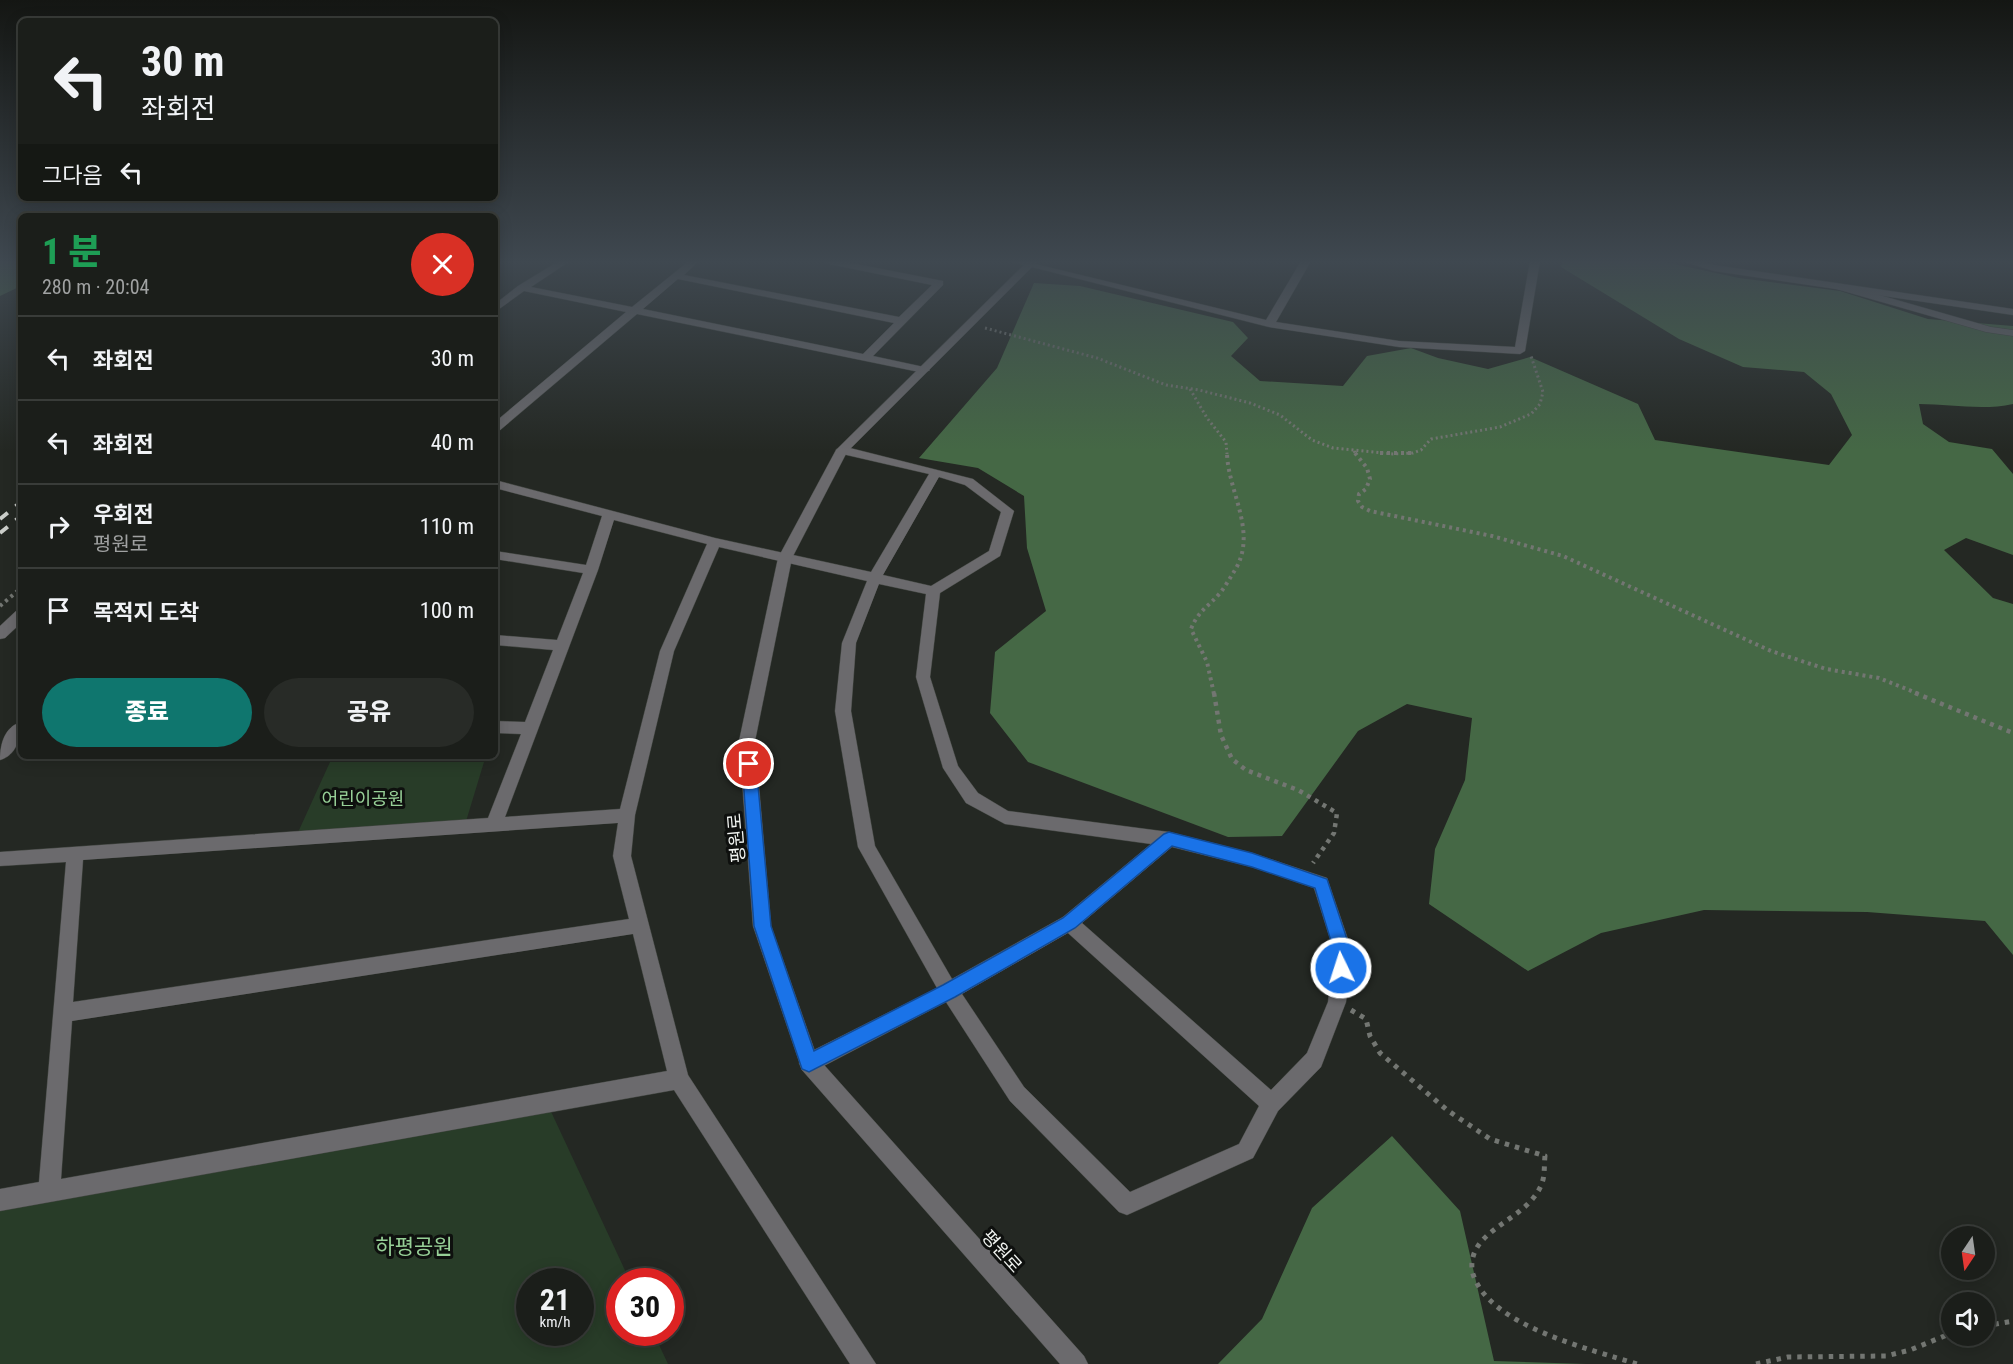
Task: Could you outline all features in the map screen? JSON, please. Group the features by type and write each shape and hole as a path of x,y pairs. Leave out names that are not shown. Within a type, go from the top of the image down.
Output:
{"street":[{"path":"498,425 617,325"},
{"path":"700,325 924,370"},
{"path":"865,358 898,325"},
{"name":"평원로","path":"969,325 842,450 785,558 762,658 747,741 762,926 809,1063 1076,1364"},
{"path":"1273,325 1399,344 1520,351 1524,325"},
{"path":"1971,325 2013,333"},
{"path":"498,485 715,542 933,591 995,553 1008,511 969,482 842,450"},
{"path":"933,591 923,678 951,768 972,798 1005,817 1169,839 1252,860 1321,884 1343,951 1337,1002 1314,1060 1270,1104 1246,1151 1127,1204 1017,1094 949,991 867,847 843,711 849,643 875,577 936,472"},
{"path":"493,826 591,570 609,515"},
{"path":"715,542 667,651 627,815 622,856 679,1079 864,1364"},
{"path":"498,555 591,570"},
{"path":"0,634 18,618"},
{"path":"498,640 562,646"},
{"path":"498,728 532,728"},
{"path":"0,754 18,732"},
{"path":"0,859 627,815"},
{"path":"809,1063 949,991 1069,923 1169,839"},
{"path":"49,1192 75,854"},
{"path":"1069,923 1270,1104"},
{"path":"63,1013 640,925"},
{"path":"0,1200 679,1079"}],"path":[{"path":"972,325 1097,358 1166,385 1224,395 1261,406 1288,419 1312,440 1333,448 1354,451 1413,453 1421,450 1431,439 1489,431 1534,410 1541,402 1543,391 1529,351 1520,346"},
{"path":"1190,388 1207,418 1226,442 1227,463 1239,504 1244,536 1244,548 1237,567 1220,593 1197,616 1191,629 1210,668 1223,736 1230,755 1238,765 1299,791 1337,813 1339,824 1335,833 1303,877"},
{"path":"1354,451 1369,472 1371,484 1369,489 1359,494 1358,501 1370,512 1492,536 1563,556 1771,651 1826,669 1879,678 2013,733"},
{"path":"0,606 18,591"},
{"path":"1337,1002 1366,1019 1370,1036 1380,1053 1447,1110 1490,1139 1545,1156 1542,1185 1535,1196 1479,1244 1472,1255 1471,1269 1479,1285 1494,1305 1513,1319 1600,1353 1637,1364"},
{"path":"1995,1324 2013,1321"},
{"path":"1756,1364 1788,1356 1886,1356 1910,1350 1941,1337"}],"green space":[{"path":"1016,325 1235,325 1248,338 1231,356 1260,381 1343,386 1367,356 1411,348 1438,358 1488,369 1530,357 1638,404 1655,440 1829,465 1852,435 1831,394 1804,372 1743,367 1679,339 1655,325 2013,326 2013,404 1978,407 1919,404 1923,424 1949,442 1992,449 2013,474 2013,555 1966,538 1944,550 1993,598 2013,604 2013,955 1985,921 1867,912 1704,910 1601,933 1528,971 1429,904 1435,849 1465,780 1472,718 1407,704 1358,731 1282,836 1228,837 1028,762 990,713 995,652 1046,611 1027,548 1024,496 978,468 919,458 997,368"},
{"name":"어린이공원","path":"330,762 484,762 464,828 295,839"},
{"name":"하평공원","path":"547,1103 624,1268 606,1268 606,1346 660,1346 668,1364 0,1364 0,1206"},
{"path":"1392,1136 1460,1211 1494,1361 1586,1364 1218,1364 1262,1319 1312,1208"}],"railway":[{"path":"0,519 18,504"},
{"path":"0,533 18,518"}],"route":[{"path":"749,764 762,926 809,1063 949,991 1069,923 1169,839 1252,860 1321,884 1343,951 1341,968"}]}
